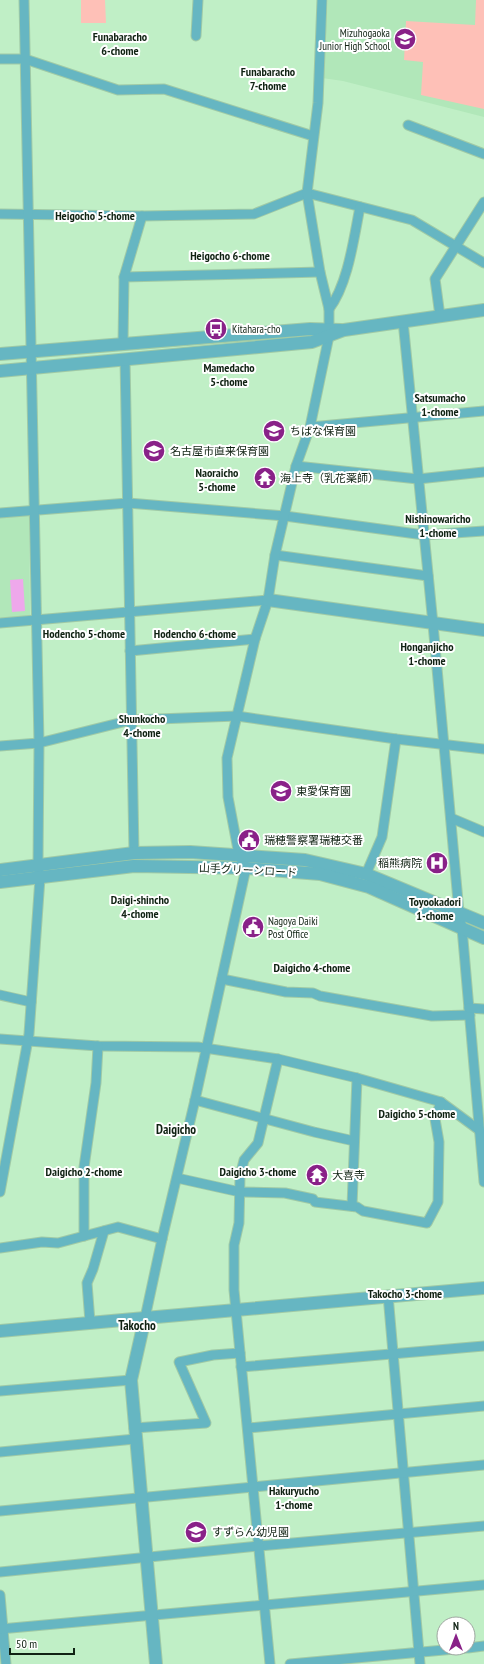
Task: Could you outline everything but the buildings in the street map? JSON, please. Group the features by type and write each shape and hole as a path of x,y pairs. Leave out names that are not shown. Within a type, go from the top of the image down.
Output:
{"street":[{"path":"0,1192 27,1040 31,1002 39,872 39,743 24,0"},
{"path":"196,36 198,0"},
{"path":"156,1664 147,1557 134,1434 131,1380 246,868 239,855 228,797 227,758 255,639 268,600 275,556 296,466 310,427 329,332 329,309 320,272 307,192 318,103 322,0"},
{"path":"0,59 25,59 118,90 164,89 314,136"},
{"path":"408,125 484,154"},
{"path":"0,214 142,216 254,214 307,192 412,220 484,263"},
{"path":"440,316 435,279 484,202"},
{"path":"329,309 334,302 347,266 360,207"},
{"path":"123,344 124,277 142,216"},
{"path":"124,277 320,272"},
{"path":"0,354 123,344 329,332 484,310"},
{"path":"403,321 433,624 459,912 462,928 469,1011 479,1086 478,1130 482,1145 484,1182"},
{"path":"0,371 312,342 329,332"},
{"path":"125,359 134,853"},
{"path":"310,427 484,411"},
{"path":"296,466 418,478 484,472"},
{"path":"0,513 128,503 285,516 424,535 484,531"},
{"path":"275,556 428,576"},
{"path":"0,623 268,600 484,630"},
{"path":"130,651 255,639"},
{"path":"0,746 39,743 131,720 237,716 396,739 484,748"},
{"path":"366,874 382,837 396,739"},
{"path":"451,818 484,832"},
{"name":"山手グリーンロード","path":"0,882 39,872 134,853 190,852 305,860 366,874 484,923"},
{"name":"山手グリーンロード","path":"0,870 39,872 134,866 246,868 320,874 369,887 484,938"},
{"path":"222,979 286,992 314,993 320,996 432,1016 484,1009"},
{"path":"0,995 31,1002"},
{"path":"0,1039 98,1046 206,1048 278,1059 357,1078 441,1102 478,1130"},
{"path":"84,1236 84,1167 93,1110 98,1046"},
{"path":"270,1664 234,1290 234,1245 239,1223 240,1176 244,1160 258,1143 278,1059"},
{"path":"352,1206 357,1078"},
{"path":"195,1100 354,1141"},
{"path":"177,1178 240,1192 285,1193 313,1199 315,1202 352,1206 363,1210 427,1224 438,1202 439,1157 435,1119 441,1102"},
{"path":"0,1248 42,1242 58,1243 118,1227 162,1239"},
{"path":"90,1322 87,1283 94,1269 104,1231"},
{"path":"0,1331 484,1288"},
{"path":"388,1296 402,1473 420,1664"},
{"path":"241,1367 484,1346"},
{"path":"0,1452 206,1423 179,1362 214,1355 240,1353"},
{"path":"0,1391 131,1380"},
{"path":"248,1428 484,1406"},
{"path":"0,1511 484,1465"},
{"path":"0,1572 259,1546 484,1526"},
{"path":"2,1629 484,1585"},
{"path":"0,1595 6,1664"},
{"path":"290,1664 317,1663 436,1651"}],"shaded area":[{"path":"81,0 105,0 106,23 81,23"},
{"name":"Mizuhogaoka Junior High School","path":"328,0 484,0 484,117 343,81 322,78"},
{"path":"476,0 484,0 484,109 421,95 423,62 404,60 406,21 475,25"},
{"path":"29,515 30,617 0,620 0,518"},
{"path":"23,579 25,611 12,612 10,580"}],"place":[{"name":"Mizuhogaoka Junior High School","path":"405,39"},
{"name":"Kitahara-cho","path":"216,329"},
{"name":"ちばな保育園","path":"274,431"},
{"name":"名古屋市直来保育園","path":"154,451"},
{"name":"海上寺（乳花薬師）","path":"265,478"},
{"name":"東愛保育園","path":"281,791"},
{"name":"瑞穂警察署瑞穂交番","path":"249,840"},
{"name":"稲熊病院","path":"437,863"},
{"name":"Nagoya Daiki Post Office","path":"253,927"},
{"name":"大喜寺","path":"317,1175"},
{"name":"すずらん幼児園","path":"196,1532"}],"district":[{"name":"Funabaracho 6-chome","path":"120,44"},
{"name":"Funabaracho 7-chome","path":"268,79"},
{"name":"Heigocho 5-chome","path":"95,216"},
{"name":"Heigocho 6-chome","path":"230,256"},
{"name":"Mamedacho 5-chome","path":"229,375"},
{"name":"Satsumacho 1-chome","path":"440,405"},
{"name":"Naoraicho 5-chome","path":"217,480"},
{"name":"Nishinowaricho 1-chome","path":"438,526"},
{"name":"Hodencho 5-chome","path":"84,634"},
{"name":"Hodencho 6-chome","path":"195,634"},
{"name":"Honganjicho 1-chome","path":"427,654"},
{"name":"Shunkocho 4-chome","path":"142,726"},
{"name":"Daigi-shincho 4-chome","path":"140,907"},
{"name":"Toyookadori 1-chome","path":"435,909"},
{"name":"Daigicho 4-chome","path":"312,968"},
{"name":"Daigicho 5-chome","path":"417,1114"},
{"name":"Daigicho","path":"176,1129"},
{"name":"Daigicho 2-chome","path":"84,1172"},
{"name":"Daigicho 3-chome","path":"258,1172"},
{"name":"Takocho 3-chome","path":"405,1294"},
{"name":"Takocho","path":"137,1325"},
{"name":"Hakuryucho 1-chome","path":"294,1498"}]}
